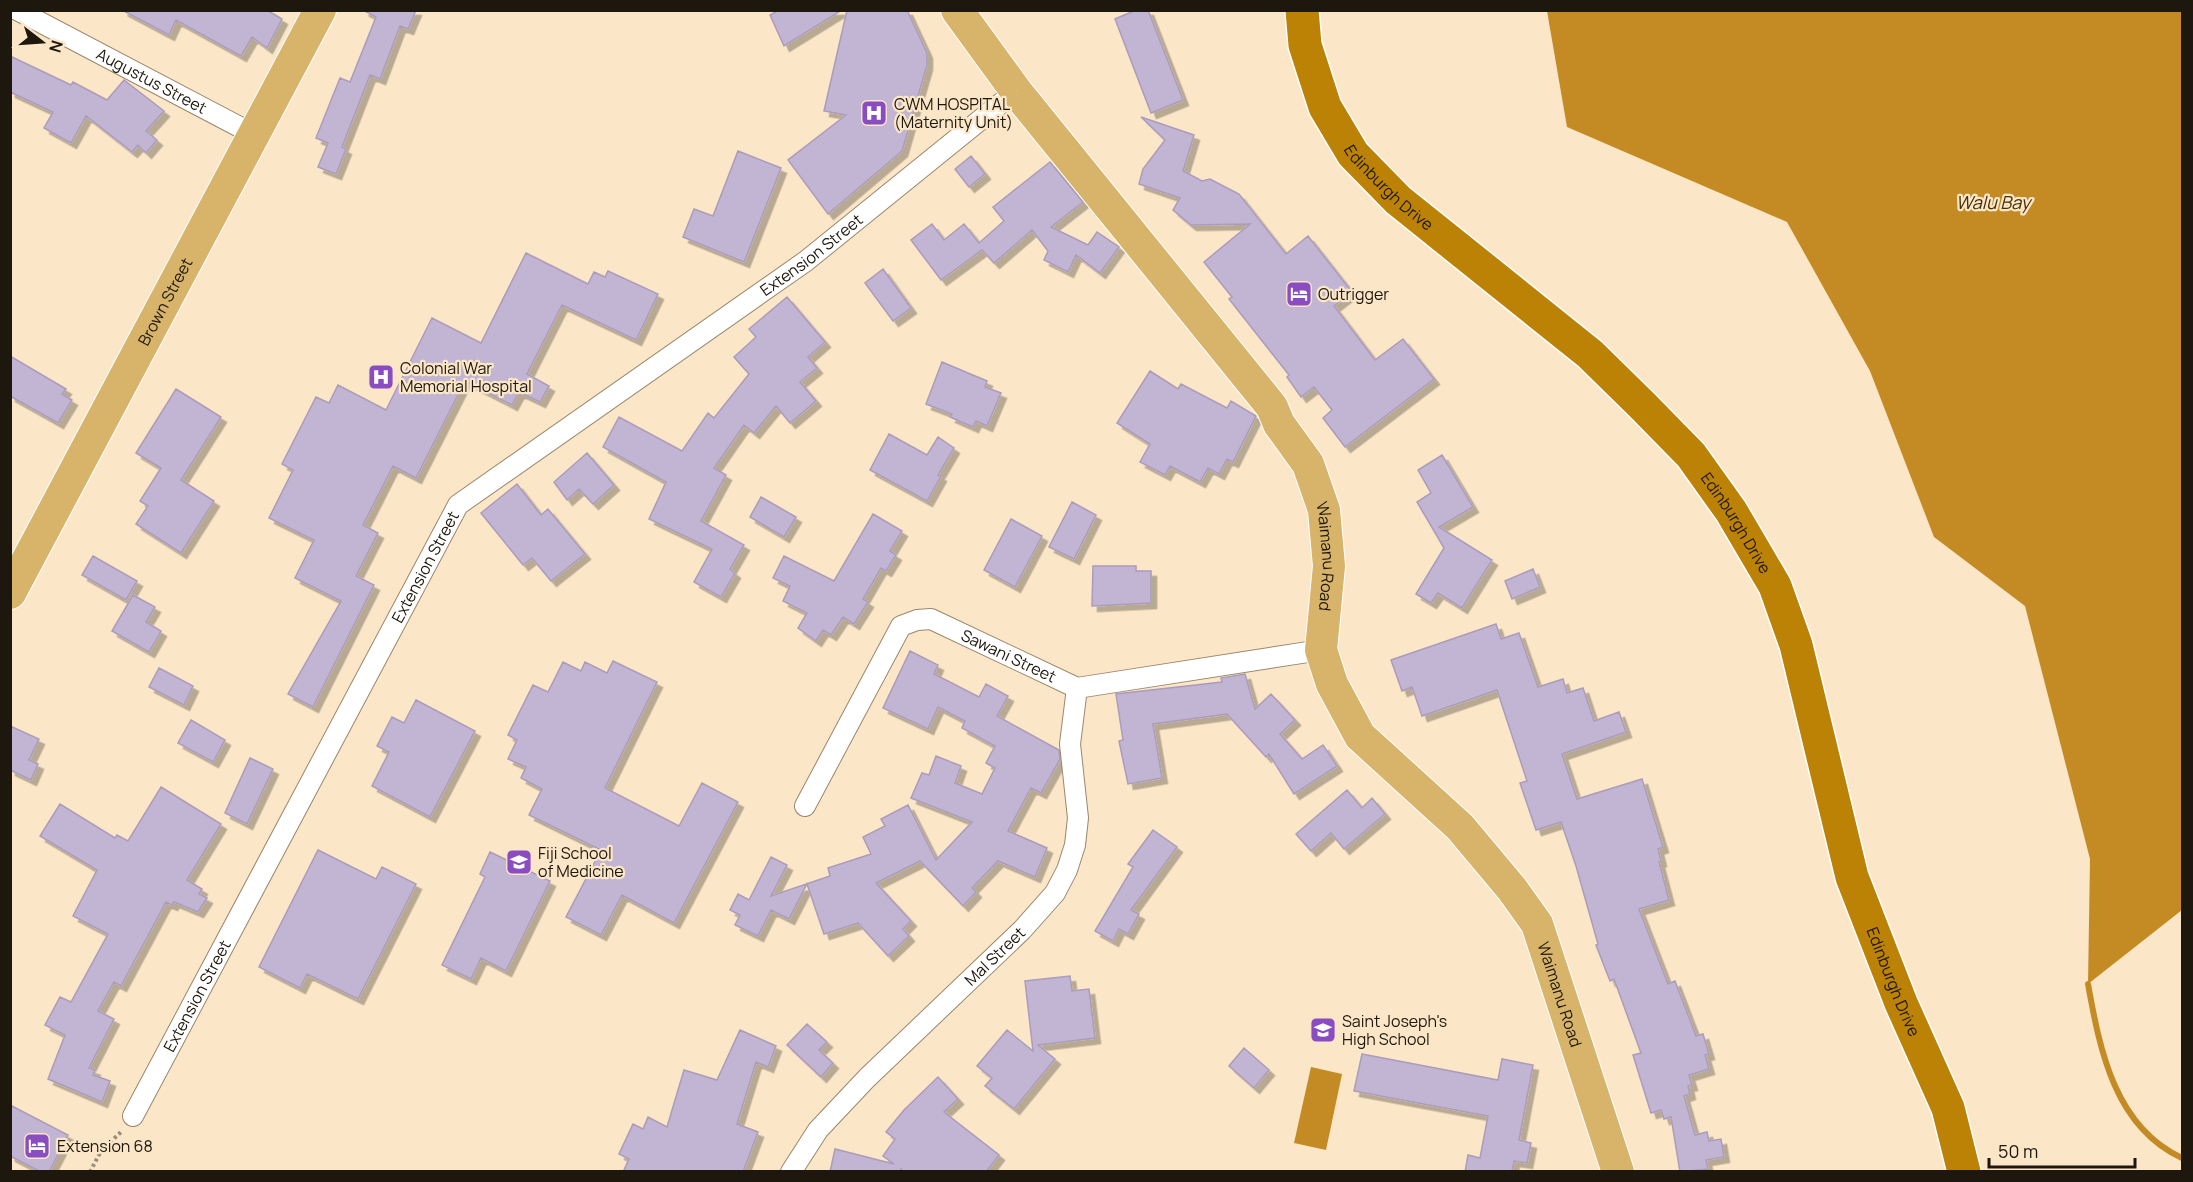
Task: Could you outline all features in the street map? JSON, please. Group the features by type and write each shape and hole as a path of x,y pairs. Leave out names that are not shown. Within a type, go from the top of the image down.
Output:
{"highway":[{"name":"Edinburgh Drive","path":"1302,10 1305,45 1325,107 1353,154 1398,200 1590,354 1651,414 1691,455 1731,511 1775,586 1796,645 1852,877 1901,1003 1948,1108 1964,1172"}],"main road":[{"name":"Brown Street","path":"10,593 320,10"},
{"name":"Waimanu Road","path":"957,10 1016,91 1272,406 1279,424 1308,464 1324,510 1329,566 1321,650 1332,684 1360,736 1460,826 1512,889 1537,924 1618,1172"}],"street":[{"name":"Augustus Street","path":"17,10 253,134"},
{"name":"Extension Street","path":"133,1116 458,505 806,261 1016,91"},
{"name":"Sawani Street","path":"805,806 901,626 916,620 931,619 1077,688 1321,650"},
{"name":"Mal Street","path":"791,1172 818,1130 859,1087 1022,930 1055,894 1067,870 1075,844 1078,818 1070,744 1077,688"}],"path":[{"path":"90,1172 101,1151 125,1128 133,1116"}],"water":[{"name":"Walu Bay","path":"1547,11 2182,11 2182,910 2088,984 2090,859 2025,606 1934,537 1870,371 1787,222 1567,127"},
{"path":"1311,1067 1342,1074 1326,1150 1294,1143"}],"building":[{"path":"122,10 267,10 282,19 267,48 252,37 241,56 176,20 169,35"},
{"path":"363,10 416,10 408,29 400,26 380,79 370,75 342,147 346,149 336,174 318,167 328,143 316,138 340,78 350,82 376,17"},
{"path":"779,10 842,10 784,46 770,15"},
{"name":"CWM HOSPITAL (Maternity Unit)","path":"847,10 907,10 927,53 927,65 902,151 828,214 788,160 846,115 824,111"},
{"path":"1136,10 1148,10 1183,100 1151,113 1115,19"},
{"path":"10,56 71,85 73,82 107,100 124,80 164,111 146,131 157,140 146,153 138,145 132,152 86,116 71,143 44,128 53,112 10,92"},
{"path":"1141,117 1194,135 1183,171 1202,181 1210,179 1239,194 1286,254 1308,236 1352,292 1334,306 1375,360 1403,339 1434,379 1345,447 1323,418 1332,410 1314,387 1301,397 1287,377 1289,375 1229,299 1232,297 1204,262 1250,224 1191,225 1173,210 1180,198 1139,184 1143,169 1165,140"},
{"path":"738,151 781,168 744,262 683,237 694,209 713,216"},
{"path":"971,156 985,174 969,187 955,169"},
{"path":"1050,162 1083,202 1051,227 1088,245 1097,232 1119,247 1100,273 1076,255 1068,272 1044,260 1048,251 1032,230 994,263 982,250 941,280 911,240 932,224 944,240 964,224 979,243 1004,221 993,207"},
{"name":"Colonial War Memorial Hospital","path":"526,253 588,284 594,272 605,277 608,271 658,294 636,340 562,305 527,374 549,386 540,402 519,392 512,405 465,381 416,478 393,466 363,525 378,533 356,576 374,585 313,707 288,694 341,601 295,578 314,540 269,518 293,470 282,464 316,397 329,403 338,385 386,410 432,318 481,343"},
{"path":"883,269 911,308 893,321 865,283"},
{"path":"787,297 825,342 808,357 817,368 800,382 816,401 790,423 776,406 754,433 744,425 714,468 726,475 701,521 744,545 730,569 735,573 721,597 694,582 712,549 649,519 666,482 603,447 619,417 682,451 708,413 714,418 749,374 734,357 756,337 749,329"},
{"path":"10,356 66,389 62,394 72,400 58,423 10,396"},
{"path":"942,362 987,381 985,387 1001,393 987,426 976,421 973,427 950,417 952,414 926,404"},
{"path":"1150,371 1178,389 1181,384 1227,408 1231,401 1256,416 1233,462 1227,459 1219,474 1208,468 1200,482 1170,466 1165,475 1140,462 1150,444 1117,423"},
{"path":"176,389 221,417 181,480 214,501 181,553 136,524 148,506 140,501 161,468 136,453"},
{"path":"889,434 927,455 938,437 954,448 938,475 941,476 927,501 870,470"},
{"path":"587,453 614,485 593,504 579,489 567,500 554,482"},
{"path":"1442,455 1473,507 1439,527 1492,560 1462,608 1438,593 1431,603 1416,594 1444,548 1417,502 1431,493 1418,470"},
{"path":"517,484 541,515 548,509 585,554 551,581 532,558 523,565 481,513"},
{"path":"761,497 796,517 784,537 750,517"},
{"path":"1072,502 1096,515 1074,559 1049,547"},
{"path":"873,514 902,531 890,551 896,555 886,571 881,568 863,599 868,602 854,624 843,617 831,635 823,630 816,641 798,628 807,613 783,601 790,586 773,578 784,556 834,581"},
{"path":"1011,519 1042,536 1015,587 984,570"},
{"path":"93,556 137,581 126,600 82,575"},
{"path":"1093,566 1136,566 1136,571 1151,571 1151,603 1092,606"},
{"path":"1533,569 1540,587 1512,599 1505,581"},
{"path":"133,595 155,607 146,622 161,631 149,652 112,631"},
{"path":"1496,624 1501,639 1519,633 1538,687 1563,679 1567,693 1583,688 1594,721 1619,712 1626,732 1562,754 1577,799 1642,779 1663,847 1658,849 1661,861 1659,862 1669,900 1639,909 1668,984 1675,981 1696,1036 1703,1034 1709,1054 1705,1055 1709,1069 1689,1075 1692,1085 1688,1086 1690,1094 1684,1096 1695,1135 1707,1132 1709,1141 1721,1139 1724,1157 1706,1160 1708,1169 1680,1172 1671,1117 1664,1119 1661,1110 1651,1113 1633,1055 1641,1053 1614,979 1610,981 1596,945 1598,944 1576,866 1561,822 1536,830 1520,783 1527,781 1497,690 1422,716 1412,687 1402,691 1391,660"},
{"path":"910,651 938,665 934,674 979,697 986,684 1008,696 997,716 1059,750 1060,759 1041,793 1031,788 1008,831 1047,848 1035,877 998,861 972,888 976,892 963,906 920,861 876,883 911,921 903,929 909,936 888,956 858,923 824,934 807,884 789,919 771,910 758,936 735,925 740,915 730,910 738,894 749,900 771,857 787,865 771,896 830,876 828,868 871,854 863,837 885,826 881,819 908,805 936,860 972,822 911,798 922,773 929,775 936,756 961,766 955,783 982,794 995,768 986,763 995,746 962,728 965,721 938,707 928,729 883,708"},
{"path":"613,661 657,682 605,788 679,826 702,783 738,802 674,923 622,895 601,935 566,917 601,850 529,815 542,789 521,778 526,767 508,759 517,740 508,735 533,685 548,692 563,662 581,671 585,662 607,673"},
{"path":"159,668 193,686 184,705 149,687"},
{"path":"1245,674 1255,709 1271,694 1295,720 1280,734 1302,759 1323,745 1337,766 1294,794 1269,754 1266,757 1227,714 1153,724 1162,778 1128,784 1119,741 1123,740 1116,694 1222,682 1221,678"},
{"path":"416,700 475,731 430,817 372,786 389,752 377,746 392,717 404,723"},
{"path":"191,720 225,740 213,762 178,743"},
{"path":"10,726 39,739 29,760 38,764 31,780 10,770"},
{"path":"250,758 273,769 247,824 225,813"},
{"path":"161,787 221,824 187,880 202,889 199,894 207,898 198,912 174,902 172,905 166,902 121,986 114,982 98,1011 114,1019 89,1068 95,1070 93,1075 110,1081 102,1102 48,1079 65,1035 45,1025 60,997 71,1002 108,934 73,916 97,870 40,836 60,804 115,838 117,835 128,841"},
{"path":"1347,790 1362,808 1372,798 1385,814 1344,849 1331,833 1311,851 1296,834"},
{"path":"1153,830 1177,847 1131,910 1139,914 1128,934 1119,929 1113,941 1095,931 1133,867 1128,864"},
{"path":"318,850 376,879 382,867 416,884 358,999 307,974 300,988 259,967"},
{"path":"490,852 550,881 506,971 481,958 471,979 442,965 485,877 480,874"},
{"path":"1070,976 1072,991 1089,989 1095,1038 1038,1045 1055,1059 1014,1109 985,1086 992,1078 977,1066 1007,1030 1033,1051 1025,981"},
{"path":"807,1024 827,1042 819,1050 833,1063 821,1077 787,1045"},
{"path":"740,1030 776,1046 768,1067 756,1062 737,1124 758,1132 743,1172 623,1172 629,1159 619,1154 633,1124 643,1129 648,1117 667,1127 684,1070 717,1080"},
{"path":"1244,1048 1269,1070 1254,1088 1229,1066"},
{"path":"1362,1054 1498,1080 1502,1059 1533,1065 1519,1140 1531,1143 1527,1163 1514,1161 1512,1172 1465,1172 1468,1155 1480,1158 1488,1116 1354,1091"},
{"path":"938,1077 958,1099 944,1112 999,1155 986,1172 904,1172 901,1169 900,1172 830,1172 835,1149 894,1164 883,1156 895,1139 886,1132 904,1110"},
{"name":"Extension 68","path":"10,1105 68,1135 49,1172 41,1172 10,1156"}],"waterway":[{"path":"2088,984 2105,1060 2126,1107 2141,1127 2159,1144 2182,1158"}],"place":[{"name":"CWM HOSPITAL (Maternity Unit)","path":"874,113"},
{"name":"Outrigger","path":"1299,294"},
{"name":"Colonial War Memorial Hospital","path":"381,377"},
{"name":"Fiji School of Medicine","path":"519,862"},
{"name":"Saint Joseph's High School","path":"1323,1030"},
{"name":"Extension 68","path":"37,1146"}]}
